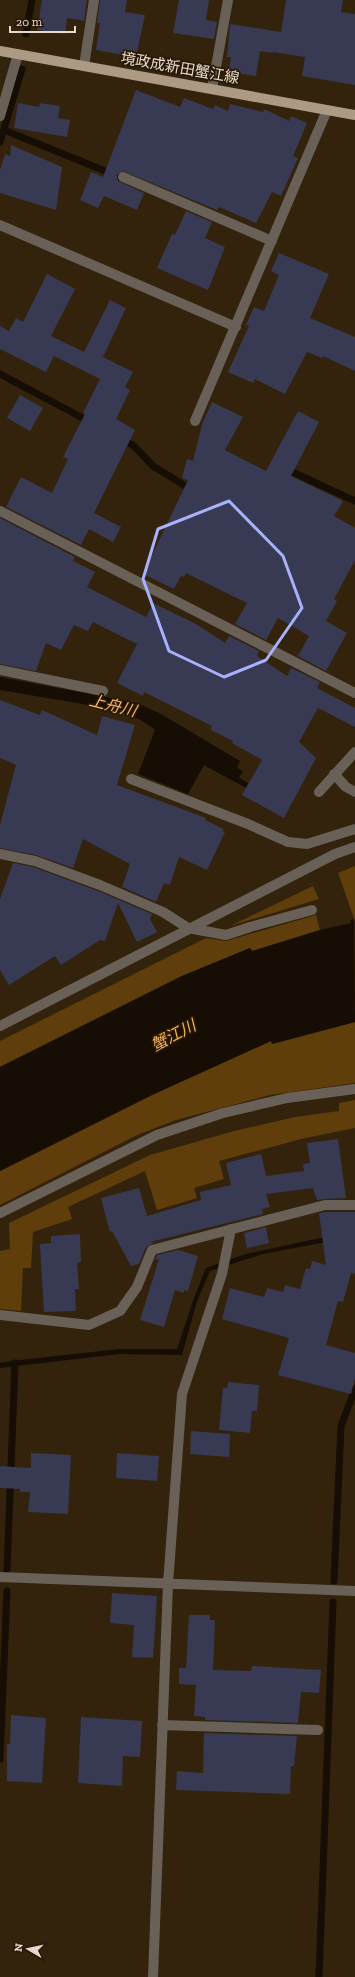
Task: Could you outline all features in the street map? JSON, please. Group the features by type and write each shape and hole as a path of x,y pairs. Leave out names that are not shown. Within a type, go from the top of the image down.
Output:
{"main road":[{"name":"境政成新田蟹江線","path":"0,51 355,115"}],"street":[{"path":"84,66 94,0"},
{"path":"212,89 228,0"},
{"path":"0,116 18,54"},
{"path":"195,421 327,110"},
{"path":"124,177 272,241"},
{"path":"0,225 236,327"},
{"path":"0,511 355,693"},
{"path":"0,670 103,691"},
{"path":"318,792 355,752"},
{"path":"334,774 346,787 355,792"},
{"path":"131,779 248,824 288,842 307,844 355,829"},
{"path":"0,1026 188,928 335,854 355,847"},
{"path":"0,854 35,861 100,885 163,912 188,928 226,936 250,926 312,910"},
{"path":"0,1212 157,1135 223,1113 287,1098 355,1089"},
{"path":"0,1315 89,1325 120,1311 137,1287 152,1250 325,1205 355,1205"},
{"path":"152,1977 168,1584 182,1394 222,1274 231,1229"},
{"path":"0,1577 355,1591"},
{"path":"162,1724 318,1730"}],"highlighted area":[{"path":"229,501 283,556 302,608 266,660 224,677 169,651 143,579 158,529"}],"shaded area":[{"path":"355,866 355,921 338,873"},
{"path":"313,886 319,899 230,926"},
{"path":"316,915 320,930 252,951 250,948 182,976 0,1067 0,1041 206,938 226,941"},
{"path":"355,1022 355,1083 270,1095 176,1120 137,1135 0,1205 0,1171 152,1095 271,1041 272,1044"},
{"path":"355,1100 355,1128 305,1138 219,1161 224,1179 194,1188 197,1198 157,1210 145,1171 68,1207 72,1219 33,1232 31,1268 23,1268 21,1311 0,1309 0,1251 10,1249 9,1223 150,1155 234,1131 295,1117 339,1111 339,1103"}],"water":[{"name":"上舟川","path":"0,677 137,703 161,714 240,761 237,768 243,771 239,778 248,783 246,788 204,765 188,794 138,774 155,730 146,723 126,714 104,708 0,690"},
{"name":"蟹江川","path":"354,919 355,1022 272,1044 271,1041 152,1095 0,1171 0,1067 182,976 250,948 252,951 320,930 351,923 350,920"},
{"path":"334,1235 337,1240 263,1254 210,1271 197,1301 182,1355 119,1354 0,1368 0,1363 11,1361 119,1349 177,1349 206,1268 246,1254"}],"building":[{"path":"42,0 87,0 84,21 67,18 65,34 37,30"},
{"path":"100,0 127,0 125,12 145,15 137,52 124,50 123,55 96,50 100,23 97,23"},
{"path":"179,0 209,0 206,20 217,22 214,39 173,33"},
{"path":"286,0 343,0 341,12 355,14 355,85 302,76 305,57 273,52 260,51 256,76 236,73 237,70 229,69 231,57 227,57 230,24 281,32"},
{"path":"136,90 180,107 184,98 213,109 215,105 228,111 230,104 263,112 264,109 289,121 291,116 307,123 293,156 298,158 281,196 272,192 256,223 219,207 217,210 123,171 117,175 118,181 144,193 137,210 104,196 98,208 80,200 91,172 103,177"},
{"path":"18,103 39,107 40,103 60,106 58,118 70,120 67,137 14,128"},
{"path":"11,145 62,167 56,210 0,193 0,170 5,154 10,156"},
{"path":"186,211 212,222 205,238 225,247 208,290 157,268 172,234 175,235"},
{"path":"279,253 329,274 310,318 355,337 355,371 323,356 322,358 307,352 285,394 255,379 253,383 228,372 249,326 246,325 254,307 264,311 279,275 271,271"},
{"path":"47,274 75,289 51,336 84,352 110,300 126,308 103,357 133,372 125,387 130,390 116,419 135,430 94,513 121,527 113,542 89,529 81,545 6,507 21,477 52,493 68,459 63,457 85,414 83,413 100,379 54,356 46,372 0,349 0,326 9,331 16,318 23,322"},
{"path":"20,395 43,408 30,431 7,418"},
{"path":"212,402 243,417 225,450 266,471 298,411 319,422 291,476 343,501 334,516 355,528 355,560 334,599 337,601 326,621 347,633 326,671 298,656 309,636 278,618 266,640 235,624 247,603 186,573 184,577 181,576 174,589 143,574 188,480 182,478 187,459 193,461 202,424"},
{"path":"0,518 75,557 73,561 95,572 87,587 146,617 153,603 196,624 225,643 229,636 259,651 257,656 287,676 291,668 320,682 317,688 355,708 355,727 318,708 299,742 316,758 284,818 242,795 262,760 232,743 233,741 211,730 212,726 144,692 143,696 117,683 137,644 93,622 88,631 74,625 61,650 46,643 36,671 0,664"},
{"path":"0,700 40,715 42,710 97,735 102,716 135,725 117,785 206,818 205,820 224,829 222,831 225,832 207,870 179,857 170,885 164,883 156,902 122,887 130,864 83,839 73,868 36,855 0,848 0,825 16,765 0,758"},
{"path":"13,863 33,867 98,891 152,914 150,919 157,932 137,942 118,903 105,941 100,940 61,965 55,956 9,985 0,970 0,899"},
{"path":"338,1139 346,1198 317,1200 313,1188 266,1194 270,1207 262,1209 263,1214 150,1242 154,1243 146,1247 139,1264 131,1266 112,1231 110,1232 101,1198 139,1188 147,1216 201,1200 200,1192 231,1185 226,1163 261,1154 266,1176 304,1171 303,1164 310,1163 307,1143"},
{"path":"355,1212 355,1274 351,1273 343,1302 338,1301 326,1345 355,1353 355,1378 351,1394 278,1375 289,1338 222,1319 230,1288 264,1297 267,1288 283,1292 285,1285 300,1289 306,1268 310,1269 312,1261 326,1265 319,1213"},
{"path":"266,1227 269,1243 247,1248 244,1233"},
{"path":"80,1234 81,1262 77,1263 79,1289 75,1289 76,1311 44,1312 40,1244 51,1243 51,1236"},
{"path":"178,1250 198,1256 188,1291 184,1290 184,1293 175,1290 164,1327 140,1320 159,1259 155,1260 157,1255"},
{"path":"228,1382 259,1385 257,1411 252,1411 250,1433 219,1430 223,1388 227,1388"},
{"path":"191,1431 230,1434 229,1457 190,1454"},
{"path":"31,1453 71,1455 68,1514 28,1512 30,1492 20,1492 20,1489 0,1488 0,1466 31,1468"},
{"path":"117,1453 159,1456 157,1481 116,1478"},
{"path":"112,1593 157,1596 153,1658 132,1657 134,1625 110,1623"},
{"path":"189,1615 210,1615 210,1620 215,1620 213,1670 251,1671 252,1666 321,1670 319,1693 301,1692 298,1723 205,1720 205,1717 194,1716 196,1685 179,1684 179,1668 186,1668"},
{"path":"11,1715 46,1718 42,1783 7,1781 7,1744 10,1744"},
{"path":"81,1717 142,1721 140,1757 123,1756 122,1786 78,1783"},
{"path":"204,1733 297,1736 294,1766 291,1766 290,1794 176,1790 177,1771 203,1773"}],"waterway":[{"path":"26,34 32,0"},
{"path":"0,142 22,69"},
{"path":"4,130 120,177"},
{"path":"0,374 92,423"},
{"path":"122,439 134,446 153,466 192,490"},
{"path":"284,468 355,501"},
{"path":"7,1570 15,1363"},
{"path":"334,1581 341,1426 355,1389"},
{"path":"0,1759 7,1591"},
{"path":"319,1977 333,1602"}]}
